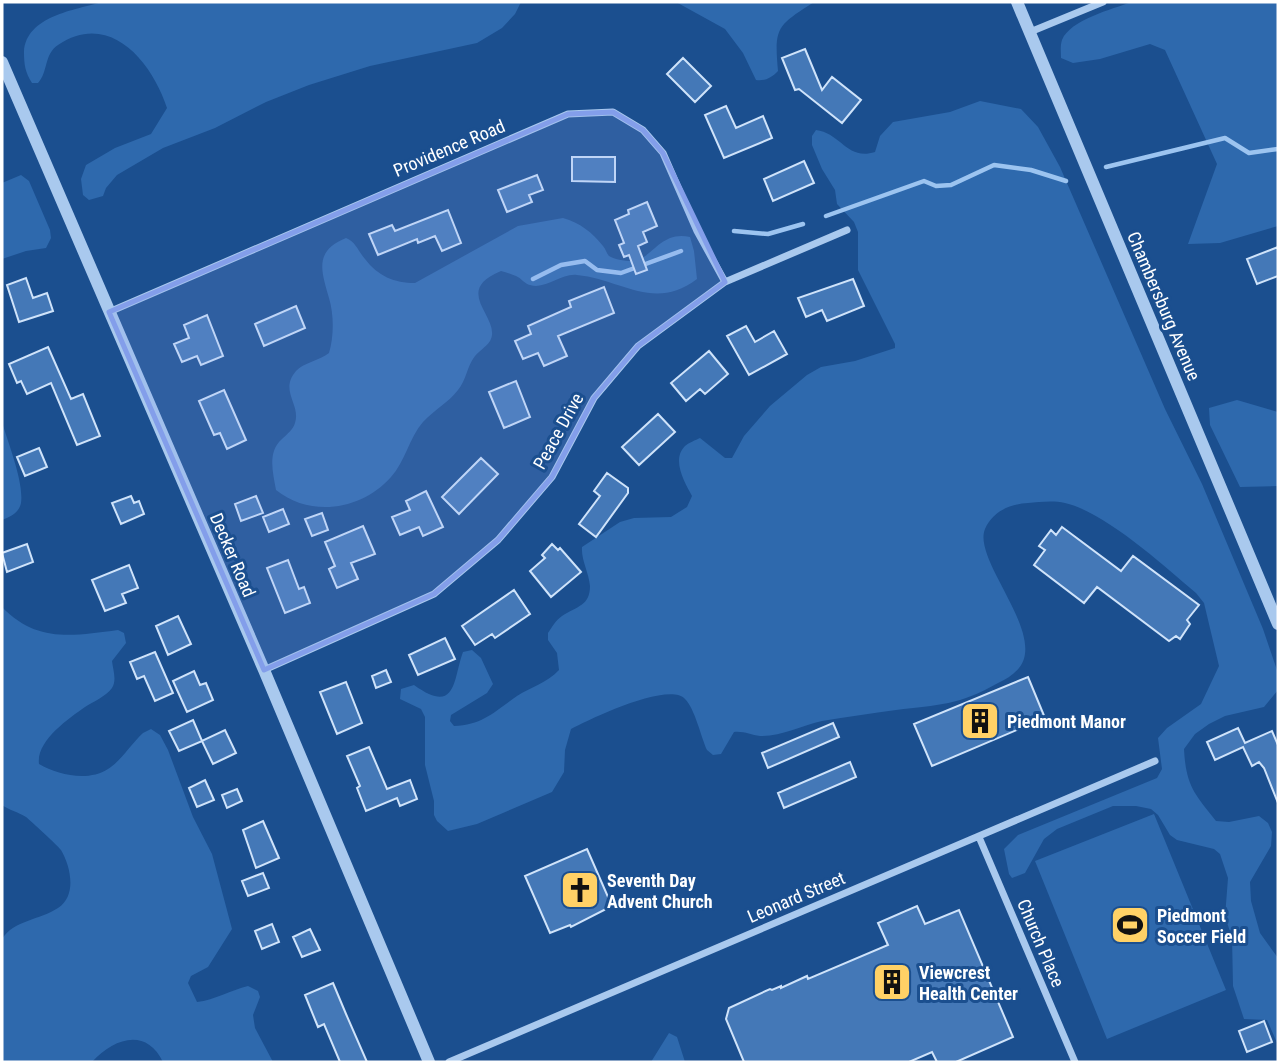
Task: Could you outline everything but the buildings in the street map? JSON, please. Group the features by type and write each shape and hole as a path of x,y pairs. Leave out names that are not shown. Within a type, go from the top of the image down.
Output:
{"street":[{"name":"Chambersburg Avenue","path":"1017,2 1278,624"},
{"path":"1030,32 1102,2"},
{"name":"Decker Road","path":"2,62 264,670 429,1062"},
{"name":"Providence Road","path":"109,312 568,114 613,112 643,130 663,153 697,231 725,282"},
{"name":"Peace Drive","path":"264,670 434,594 498,540 552,477 594,398 638,346 725,282 847,230"},
{"name":"Leonard Street","path":"449,1062 1156,761"},
{"name":"Church Place","path":"979,837 1075,1062"}],"highlighted area":[{"path":"613,112 643,130 663,153 725,282 638,346 594,398 552,477 498,540 434,594 264,670 109,312 568,114"}],"shaded area":[{"path":"102,2 521,2 515,14 502,28 477,43 370,66 266,102 215,128 163,148 117,175 103,196 89,200 83,195 81,179 86,165 115,148 151,134 167,108 160,91 140,59 111,37 95,34 77,36 58,45 50,53 38,83 32,83 28,75 24,52 33,30 42,22"},
{"path":"676,2 814,2 792,17 781,29 777,45 778,71 773,76 756,80 743,53 725,29"},
{"path":"1132,2 1278,2 1278,226 1220,243 1188,244 1217,164 1165,50 1150,44 1100,59 1073,63 1061,58 1062,40 1066,33 1092,16"},
{"path":"980,101 1021,109 1038,127 1060,167 1165,409 1202,484 1263,629 1278,673 1278,690 1264,707 1225,716 1209,724 1195,734 1184,749 1192,788 1216,821 1229,822 1259,816 1268,823 1272,832 1271,846 1250,882 1251,901 1260,933 1278,958 1278,1045 1267,1020 1244,1019 1233,986 1232,937 1225,917 1228,878 1220,854 1214,849 1177,840 1170,835 1158,815 1151,809 1113,806 1057,829 1044,839 1025,873 1012,878 1009,874 1004,849 1018,835 1157,778 1162,769 1158,738 1167,728 1201,704 1219,666 1204,603 1196,593 1116,528 1081,508 1065,503 1041,502 1009,507 997,513 985,529 984,542 989,559 1017,617 1024,636 1025,654 1014,673 972,696 924,707 822,721 775,735 734,732 721,754 713,755 707,750 695,716 685,699 676,695 647,698 611,710 571,729 565,750 564,772 552,792 477,824 448,831 434,815 434,801 425,765 425,717 421,709 400,699 401,689 414,685 428,694 438,697 446,695 451,690 463,652 472,650 481,658 493,684 487,693 451,715 450,721 454,726 481,720 549,678 559,670 557,653 548,640 548,633 560,618 582,605 588,598 590,586 582,547 620,522 634,518 671,517 687,507 692,496 679,465 679,458 685,446 700,438 725,458 732,458 744,436 770,406 807,375 821,367 855,361 895,348 858,270 858,232 854,222 837,204 835,190 812,145 812,136 816,130 825,132 857,153 865,154 875,152 880,136 893,122 950,112"},
{"path":"21,175 29,181 51,238 46,248 2,259 2,183"},
{"path":"563,218 590,232 609,256 622,260 638,260 671,238 690,237 697,279 666,293 652,293 577,275 565,276 536,286 501,271 486,279 480,288 481,305 492,332 490,341 472,360 458,390 418,428 391,477 366,497 336,506 305,504 276,490 272,463 274,450 293,428 296,416 290,391 291,378 299,368 329,353 331,346 332,311 322,270 324,255 329,249 346,238 381,274 400,282 415,283 518,226"},
{"path":"1237,400 1278,412 1278,486 1240,487 1210,425 1209,408"},
{"path":"2,422 18,474 21,503 11,516 2,520"},
{"path":"2,607 15,619 42,632 70,635 118,630 124,633 126,643 112,661 112,688 54,731 39,755 39,764 73,776 100,773 113,766 143,733 151,729 160,735 193,817 212,854 232,929 208,967 191,976 188,983 197,1002 248,986 258,991 260,997 253,1015 255,1028 273,1062 163,1062 148,1044 129,1040 110,1047 92,1062 2,1062 2,939 13,928 51,912 64,903 70,889 70,881 61,850 26,817 2,805"},
{"name":"Piedmont Soccer Field","path":"1154,814 1226,990 1107,1039 1035,861"},
{"path":"669,1033 677,1037 685,1062 651,1062"}],"waterway":[{"path":"1106,167 1225,138 1249,153 1278,149"},
{"path":"826,216 924,181 936,186 951,185 994,165 1031,170 1066,181"},
{"path":"734,231 768,234 803,224"},
{"path":"533,279 561,265 585,261 597,270 621,273 681,251"}],"place":[{"name":"Piedmont Manor","path":"980,721"},
{"name":"Seventh Day Advent Church","path":"580,890"},
{"name":"Piedmont Soccer Field","path":"1130,925"},
{"name":"Viewcrest Health Center","path":"892,982"}]}
